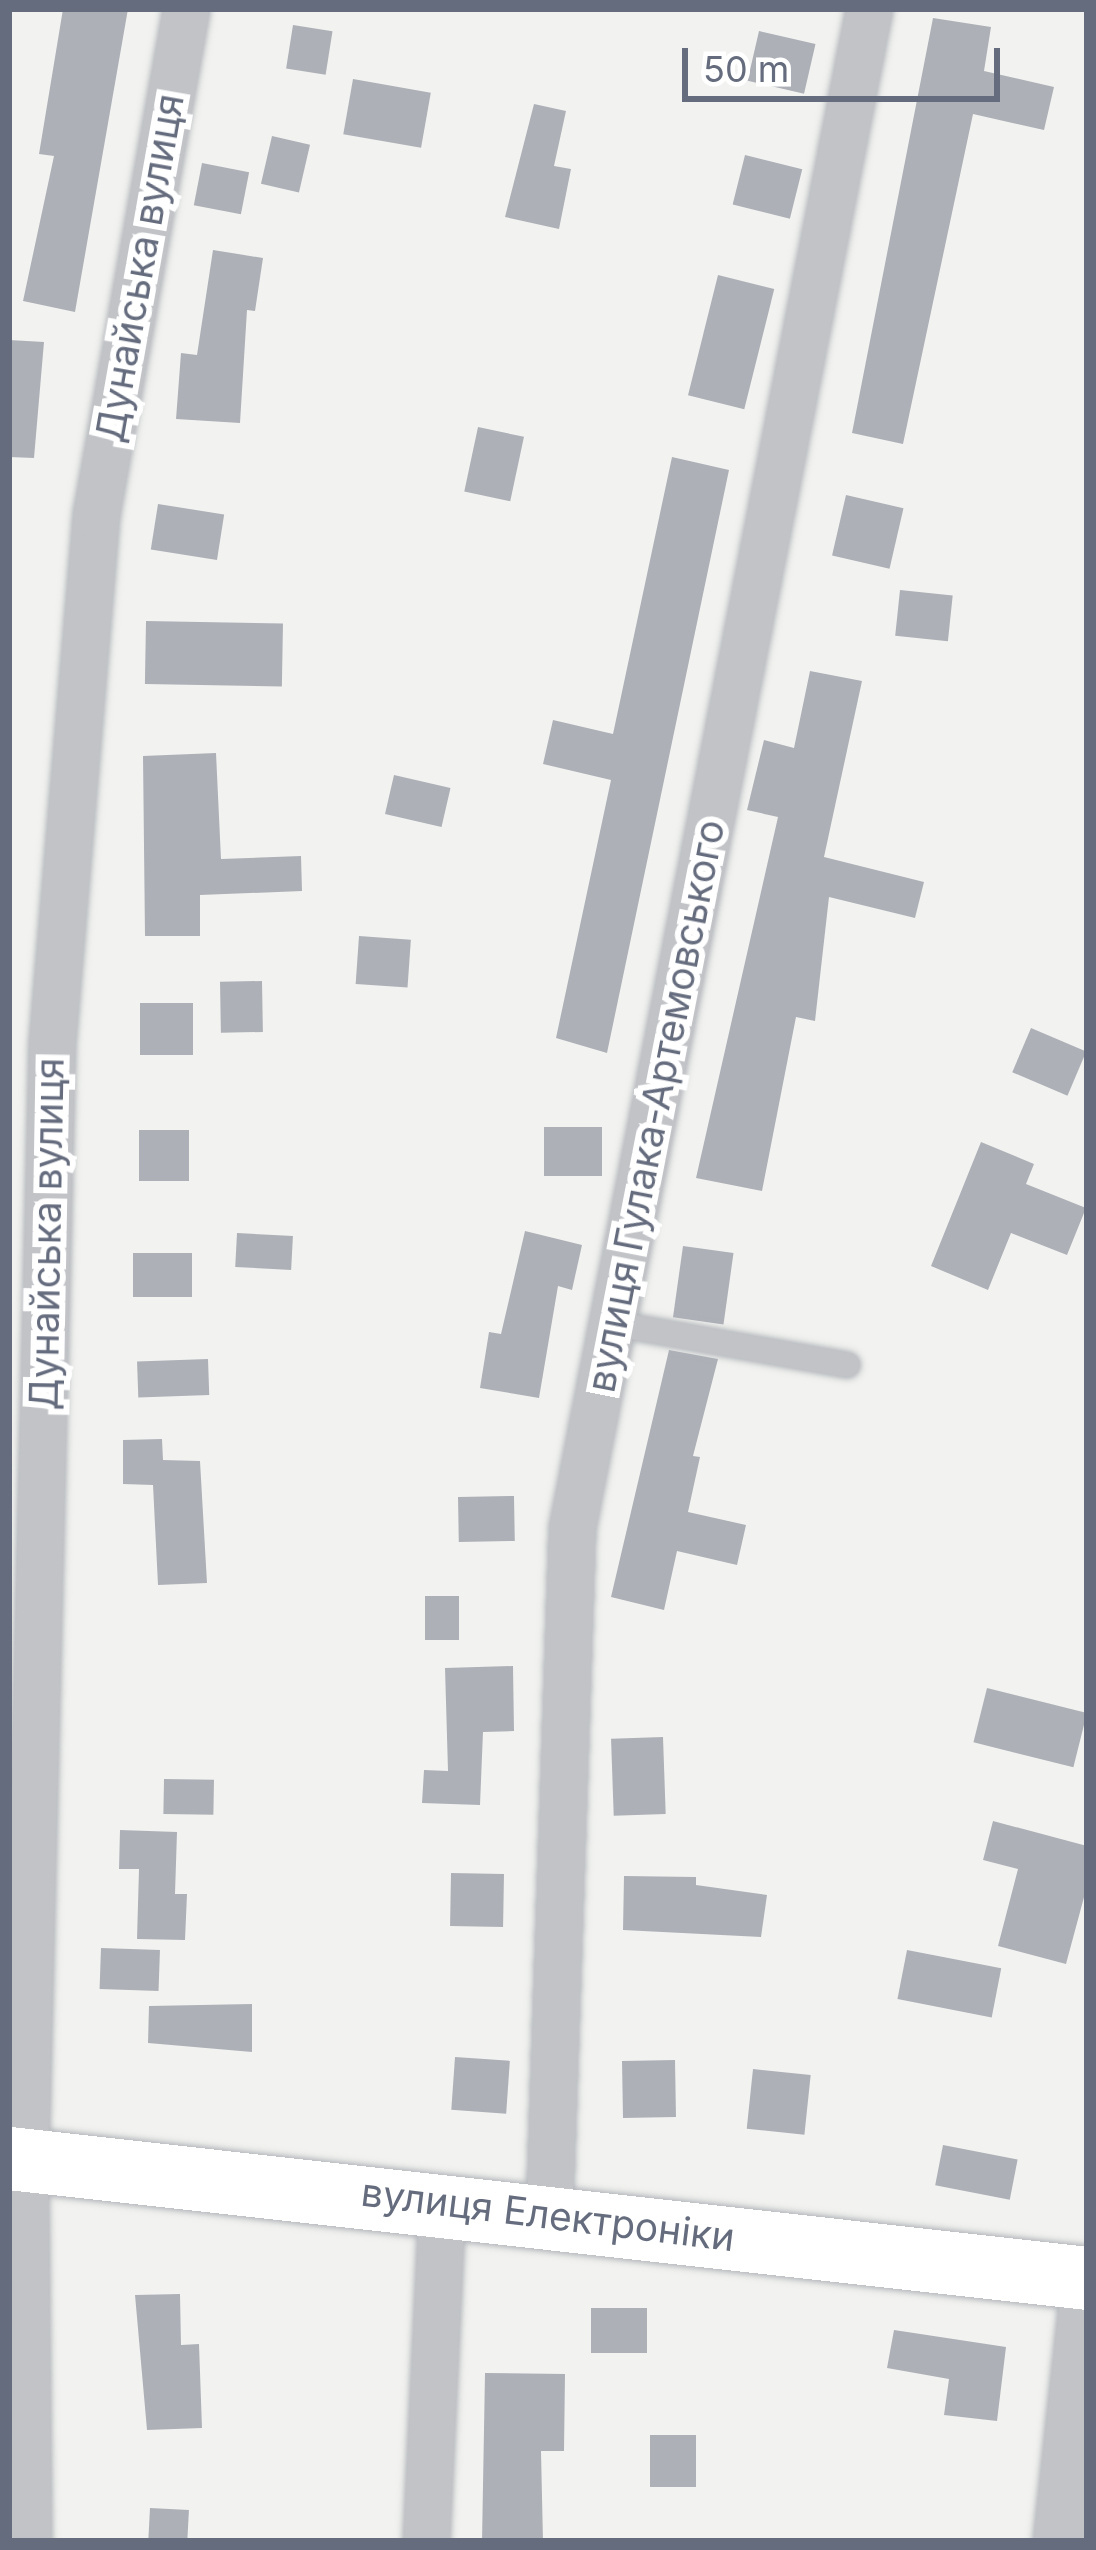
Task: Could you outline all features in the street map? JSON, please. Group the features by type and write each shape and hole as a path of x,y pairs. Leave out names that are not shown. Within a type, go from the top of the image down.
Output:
{"main road":[{"name":"вулиця Електроніки","path":"17,2159 442,2202 1087,2278"}],"street":[{"name":"Дунайська вулиця","path":"28,2541 17,2159 52,1043 96,514 186,9"},
{"name":"вулиця Гулака-Артемовського","path":"549,2216 572,1528 869,9"},
{"path":"426,2541 442,2202"},
{"path":"1062,2541 1087,2311"}],"lane":[{"path":"615,1324 848,1365"}],"building":[{"path":"63,9 128,9 75,312 23,301 54,156 39,154"},
{"path":"933,18 991,27 984,71 1054,87 1044,130 973,114 903,444 852,433"},
{"path":"293,25 333,31 326,75 286,68"},
{"path":"759,31 816,44 804,94 748,81"},
{"path":"353,79 431,93 421,148 343,134"},
{"path":"534,104 566,111 554,166 571,169 559,229 505,217"},
{"path":"272,136 310,145 299,193 261,184"},
{"path":"745,155 802,169 790,219 733,204"},
{"path":"202,163 249,172 241,214 194,205"},
{"path":"213,250 263,258 255,311 247,310 240,423 176,419 181,353 197,355"},
{"path":"718,275 774,289 744,409 688,395"},
{"path":"9,340 44,342 34,458 9,457"},
{"path":"478,427 524,437 510,501 464,492"},
{"path":"672,457 729,470 607,1053 556,1038 611,780 543,764 553,720 613,734"},
{"path":"846,495 903,508 890,569 832,555"},
{"path":"158,504 224,514 217,560 151,549"},
{"path":"900,590 953,596 948,641 895,636"},
{"path":"146,621 283,623 282,686 145,684"},
{"path":"810,671 862,681 824,857 924,882 915,918 829,897 815,1021 796,1017 762,1191 696,1178 778,817 747,810 764,740 794,748"},
{"path":"216,753 221,859 301,856 302,891 200,895 200,936 145,936 143,756"},
{"path":"394,775 451,788 442,827 385,814"},
{"path":"359,936 411,940 408,988 356,984"},
{"path":"262,981 263,1032 221,1033 220,982"},
{"path":"140,1003 193,1003 193,1055 140,1055"},
{"path":"1031,1028 1086,1051 1067,1096 1012,1072"},
{"path":"544,1127 602,1127 602,1176 544,1176"},
{"path":"139,1130 189,1130 189,1181 139,1181"},
{"path":"981,1142 1034,1164 1026,1184 1086,1208 1067,1255 1011,1233 988,1290 931,1266"},
{"path":"525,1231 582,1245 572,1290 558,1286 539,1398 480,1388 489,1332 501,1334"},
{"path":"237,1233 293,1236 291,1270 235,1267"},
{"path":"683,1246 734,1253 723,1324 673,1317"},
{"path":"133,1253 192,1253 192,1297 133,1297"},
{"path":"669,1350 718,1359 693,1456 700,1457 688,1512 746,1525 737,1565 677,1551 664,1610 611,1597"},
{"path":"208,1359 209,1395 138,1397 137,1361"},
{"path":"162,1439 163,1460 200,1461 207,1583 158,1585 153,1485 123,1484 123,1440"},
{"path":"514,1496 515,1541 459,1542 458,1497"},
{"path":"425,1596 459,1596 459,1640 425,1640"},
{"path":"513,1666 514,1731 483,1732 480,1805 422,1803 424,1770 448,1771 445,1668"},
{"path":"987,1688 1087,1713 1073,1767 973,1742"},
{"path":"663,1737 666,1814 614,1816 611,1739"},
{"path":"164,1779 214,1780 213,1815 163,1814"},
{"path":"993,1821 1087,1846 1087,1886 1066,1964 998,1946 1018,1869 983,1860"},
{"path":"120,1830 177,1832 175,1894 187,1894 185,1940 137,1939 139,1869 119,1869"},
{"path":"451,1873 504,1874 503,1927 450,1926"},
{"path":"624,1876 696,1877 696,1885 767,1895 761,1937 623,1930"},
{"path":"101,1948 160,1950 159,1991 100,1989"},
{"path":"907,1950 1001,1968 992,2017 897,1999"},
{"path":"252,2004 252,2052 148,2043 149,2006"},
{"path":"455,2057 510,2061 506,2114 451,2110"},
{"path":"675,2060 676,2117 623,2118 622,2061"},
{"path":"753,2069 811,2075 804,2135 747,2129"},
{"path":"943,2145 1018,2160 1010,2200 935,2185"},
{"path":"180,2294 181,2345 199,2344 202,2428 147,2430 135,2295"},
{"path":"591,2308 647,2308 647,2353 591,2353"},
{"path":"894,2330 1006,2347 997,2421 944,2415 949,2379 887,2368"},
{"path":"485,2373 565,2374 564,2451 541,2451 543,2541 482,2541"},
{"path":"650,2435 696,2435 696,2487 650,2487"},
{"path":"150,2508 189,2510 187,2541 148,2541"}]}
